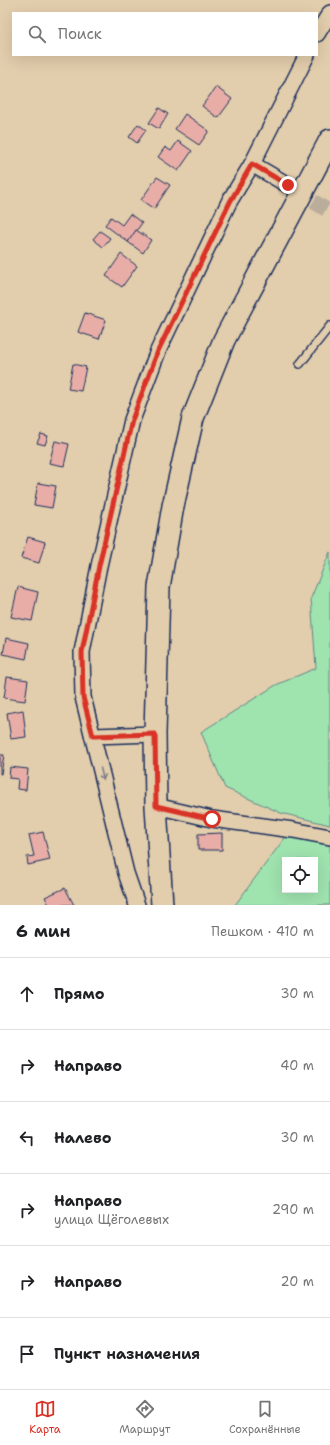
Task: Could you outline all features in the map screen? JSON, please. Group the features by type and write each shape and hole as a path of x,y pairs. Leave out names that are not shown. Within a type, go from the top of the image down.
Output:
{"main road":[{"path":"162,905 156,806 155,734 159,588 173,506 193,418 224,340 330,140"}],"street":[{"path":"318,32 330,13"},
{"path":"137,905 126,873 83,697 82,652 99,566 132,420 158,351 230,202 252,164 306,56"},
{"path":"252,164 288,185"},
{"path":"93,736 155,734"},
{"path":"156,806 212,819 293,830 330,837"}],"lane":[{"path":"300,364 330,326"}],"green space":[{"path":"330,552 330,825 281,813 225,788 201,732 276,685 316,668 311,598"},
{"path":"287,835 330,843 330,905 235,905"}],"building":[{"path":"216,87 232,99 218,118 202,106"},
{"path":"159,108 168,114 159,129 149,123"},
{"path":"185,114 209,131 199,145 175,129"},
{"path":"138,124 146,130 137,143 129,137"},
{"path":"178,141 192,151 178,171 158,157 165,147 171,151"},
{"path":"157,177 170,185 154,209 141,200"},
{"path":"130,214 142,223 128,242 105,225 111,217 122,225"},
{"path":"136,230 151,240 143,253 128,242"},
{"path":"100,231 110,238 103,247 93,239"},
{"path":"121,254 137,266 122,287 106,276"},
{"path":"85,313 106,320 99,339 78,332"},
{"path":"73,364 86,367 81,391 68,389"},
{"path":"41,434 48,436 45,445 37,443"},
{"path":"55,441 69,444 64,466 49,463"},
{"path":"38,483 56,486 52,508 34,505"},
{"path":"28,537 45,542 39,563 21,558"},
{"path":"18,587 38,592 32,621 11,617"},
{"path":"6,638 29,643 26,659 3,654"},
{"path":"7,677 28,680 25,701 4,698"},
{"path":"23,710 26,737 11,739 7,713"},
{"path":"0,755 4,755 1,774 0,774"},
{"path":"10,767 28,769 26,790 17,789 18,779 9,778"},
{"path":"43,832 50,860 28,865 27,857 34,856 29,835"},
{"path":"222,833 222,850 198,850 198,834"},
{"path":"65,888 74,905 49,905 45,897"}],"tunnel":[{"path":"294,189 330,212"}],"route":[{"path":"212,819 156,806 155,734 93,736 83,697 82,652 99,566 132,420 158,351 230,202 252,164 288,185"}]}
